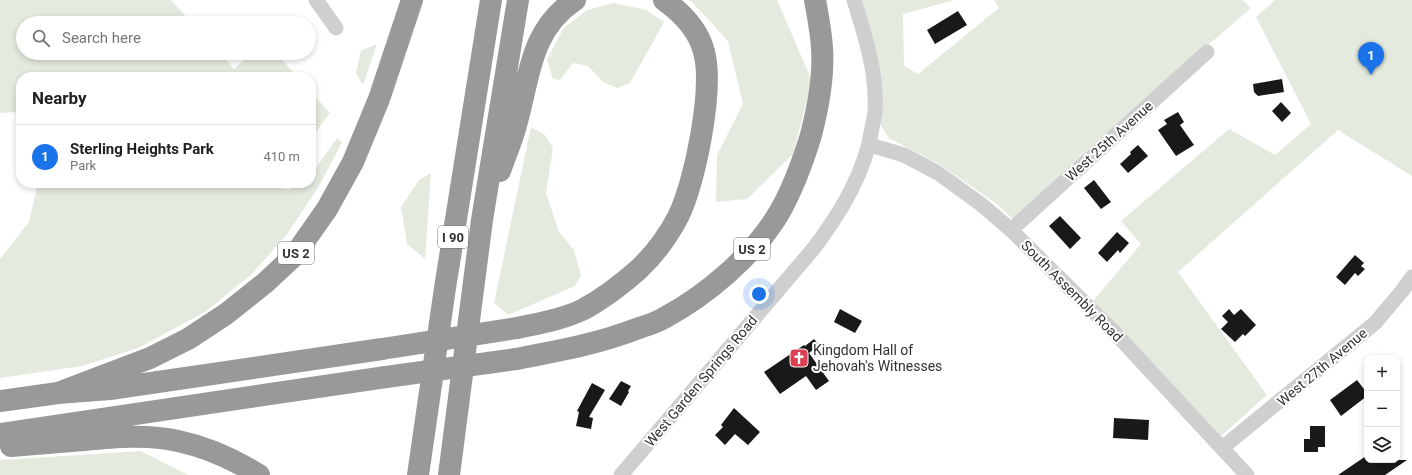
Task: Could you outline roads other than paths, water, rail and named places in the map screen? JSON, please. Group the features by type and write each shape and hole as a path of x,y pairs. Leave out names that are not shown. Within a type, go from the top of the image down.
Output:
{"highway":[{"name":"US 2","path":"58,393 150,358 188,339 226,314 265,284 294,256 327,209 353,162 379,99 412,0"},
{"name":"I 90","path":"418,475 444,295 491,0"},
{"name":"I 90","path":"449,475 482,220 518,0"},
{"path":"482,220 516,125 532,57 539,40 557,15 575,0"},
{"name":"US 2","path":"0,401 58,393 110,389 517,328 554,320 583,309 613,291 639,269 660,246 678,217 688,194 700,140 707,88 708,68 704,52 696,33 681,14 664,0"},
{"name":"US 2","path":"0,434 572,349 612,339 663,319 695,299 728,274 755,246 779,214 793,185 816,115 820,83 822,49 815,0"},
{"path":"0,447 108,438 150,437 178,441 209,450 245,466 259,475"}],"street":[{"path":"316,0 336,28"},
{"name":"West Garden Springs Road","path":"621,475 814,248 832,224 861,170 870,145 875,111 874,84 868,48 854,0"},
{"name":"West 25th Avenue","path":"1011,230 1208,52"},
{"name":"South Assembly Road","path":"870,145 904,155 938,173 982,205 1011,230 1112,331 1247,475"},
{"name":"West 27th Avenue","path":"1222,448 1375,322 1412,277"}],"place":[{"name":"Sterling Heights Park","path":"1371,75"},
{"name":"Kingdom Hall of Jehovah's Witnesses","path":"799,358"}]}
